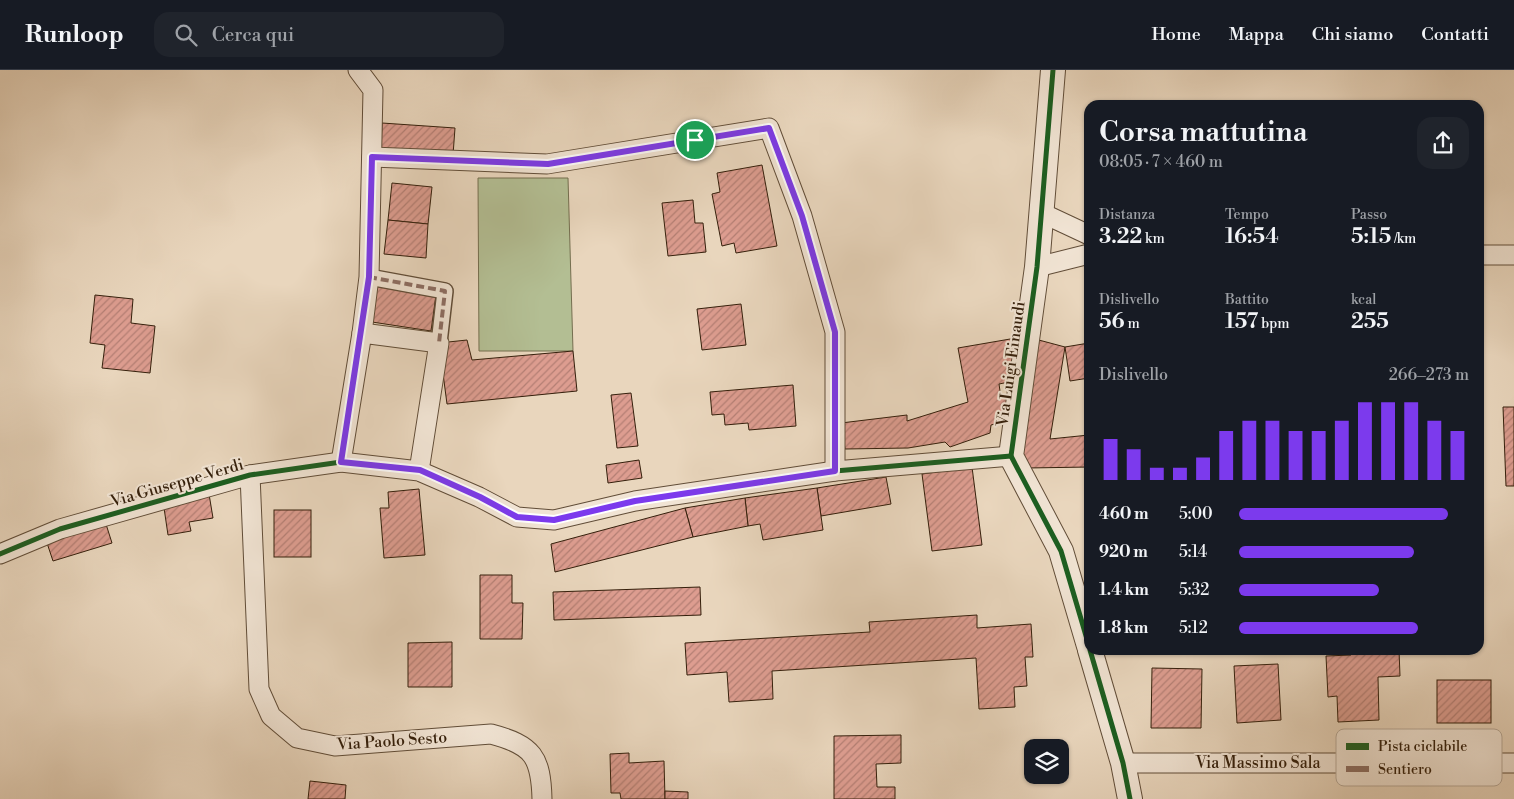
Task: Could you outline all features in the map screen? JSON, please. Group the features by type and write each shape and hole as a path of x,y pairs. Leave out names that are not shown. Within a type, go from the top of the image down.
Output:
{"street":[{"path":"341,462 369,277 374,90 358,70"},
{"name":"Via Luigi Einaudi","path":"1011,456 1037,267 1053,70"},
{"path":"372,157 548,164 769,128 802,216 835,332 835,471"},
{"path":"1042,213 1084,233"},
{"path":"1037,267 1084,255"},
{"path":"1484,255 1514,255"},
{"path":"369,277 445,290 420,470"},
{"path":"362,332 439,343"},
{"path":"1011,456 1061,551 1084,629"},
{"name":"Via Giuseppe Verdi","path":"0,554 60,529 250,475 341,462 420,470 480,497 517,517 554,520 635,501 835,471 1011,456"},
{"name":"Via Paolo Sesto","path":"250,475 259,689 271,716 297,738 335,746 491,734 514,740 534,755 542,776 542,799"},
{"path":"1091,655 1123,763 1130,799"},
{"name":"Via Massimo Sala","path":"1123,763 1336,763"}],"green space":[{"path":"478,178 568,178 573,351 479,351"}],"building":[{"path":"382,123 455,128 453,155 381,151"},
{"path":"762,165 777,246 736,253 734,243 722,246 712,194 720,192 717,173"},
{"path":"392,183 432,187 428,224 388,220"},
{"path":"693,200 695,223 703,223 706,252 668,256 662,203"},
{"path":"388,220 428,224 426,258 384,254"},
{"path":"376,285 436,295 431,331 372,322"},
{"path":"95,295 133,299 131,323 155,326 150,373 102,368 105,345 90,343"},
{"path":"741,304 746,345 702,350 697,309"},
{"path":"1016,338 1019,380 999,384 1001,398 1016,400 1014,419 991,425 990,433 950,447 945,442 908,448 845,449 841,423 907,415 907,421 968,402 958,348"},
{"path":"1035,339 1065,347 1050,439 1084,436 1084,467 1027,468 1021,446"},
{"path":"467,340 472,360 573,351 577,391 447,404 439,343"},
{"path":"1084,344 1084,379 1070,381 1065,347"},
{"path":"793,385 796,426 749,430 748,423 725,425 724,414 712,415 710,392"},
{"path":"631,393 638,446 617,448 611,395"},
{"path":"1503,407 1514,407 1514,486 1506,486"},
{"path":"639,460 642,478 608,483 606,465"},
{"path":"972,467 982,545 932,551 922,474"},
{"path":"886,477 891,504 821,516 817,488"},
{"path":"817,488 823,530 763,540 760,524 748,526 745,498"},
{"path":"419,489 425,555 384,558 380,508 389,508 388,492"},
{"path":"209,494 213,518 189,522 191,531 168,535 163,501"},
{"path":"745,498 748,526 693,537 685,508"},
{"path":"685,508 693,537 555,572 551,544"},
{"path":"274,510 311,510 311,557 274,557"},
{"path":"105,521 112,543 53,561 46,540"},
{"path":"480,575 512,575 512,603 523,603 522,639 480,639"},
{"path":"700,587 701,615 554,620 553,592"},
{"path":"977,615 977,628 1031,624 1033,657 1025,657 1027,686 1014,687 1015,707 979,709 976,658 772,671 773,699 729,702 727,672 687,675 685,643 870,632 869,622"},
{"path":"452,642 452,687 408,687 408,643"},
{"path":"1399,655 1400,676 1378,677 1379,720 1338,722 1337,696 1328,697 1326,656"},
{"path":"1278,664 1281,720 1237,723 1234,666"},
{"path":"1152,668 1202,669 1201,728 1151,728"},
{"path":"1437,680 1491,680 1491,723 1437,723"},
{"path":"901,735 901,763 876,764 877,787 895,787 895,799 834,799 834,736"},
{"path":"629,753 629,763 664,761 665,799 621,799 620,793 611,793 610,754"},
{"path":"310,781 346,785 345,799 308,799"},
{"path":"665,791 688,792 688,799 665,799"}],"marked path":[{"path":"369,277 445,291 439,343"}],"cycle path":[{"path":"1053,70 1037,267 1011,456 1061,551 1084,629"},
{"path":"0,554 60,529 250,475 341,462 419,471 479,497 517,517 554,520 635,501 835,471 1011,456"},
{"path":"1091,655 1123,763 1130,799"}],"route":[{"path":"769,128 802,216 835,332 835,471 635,501 554,520 517,517 480,497 420,470 341,462 369,277 372,157 548,164 695,140 769,128"}]}
